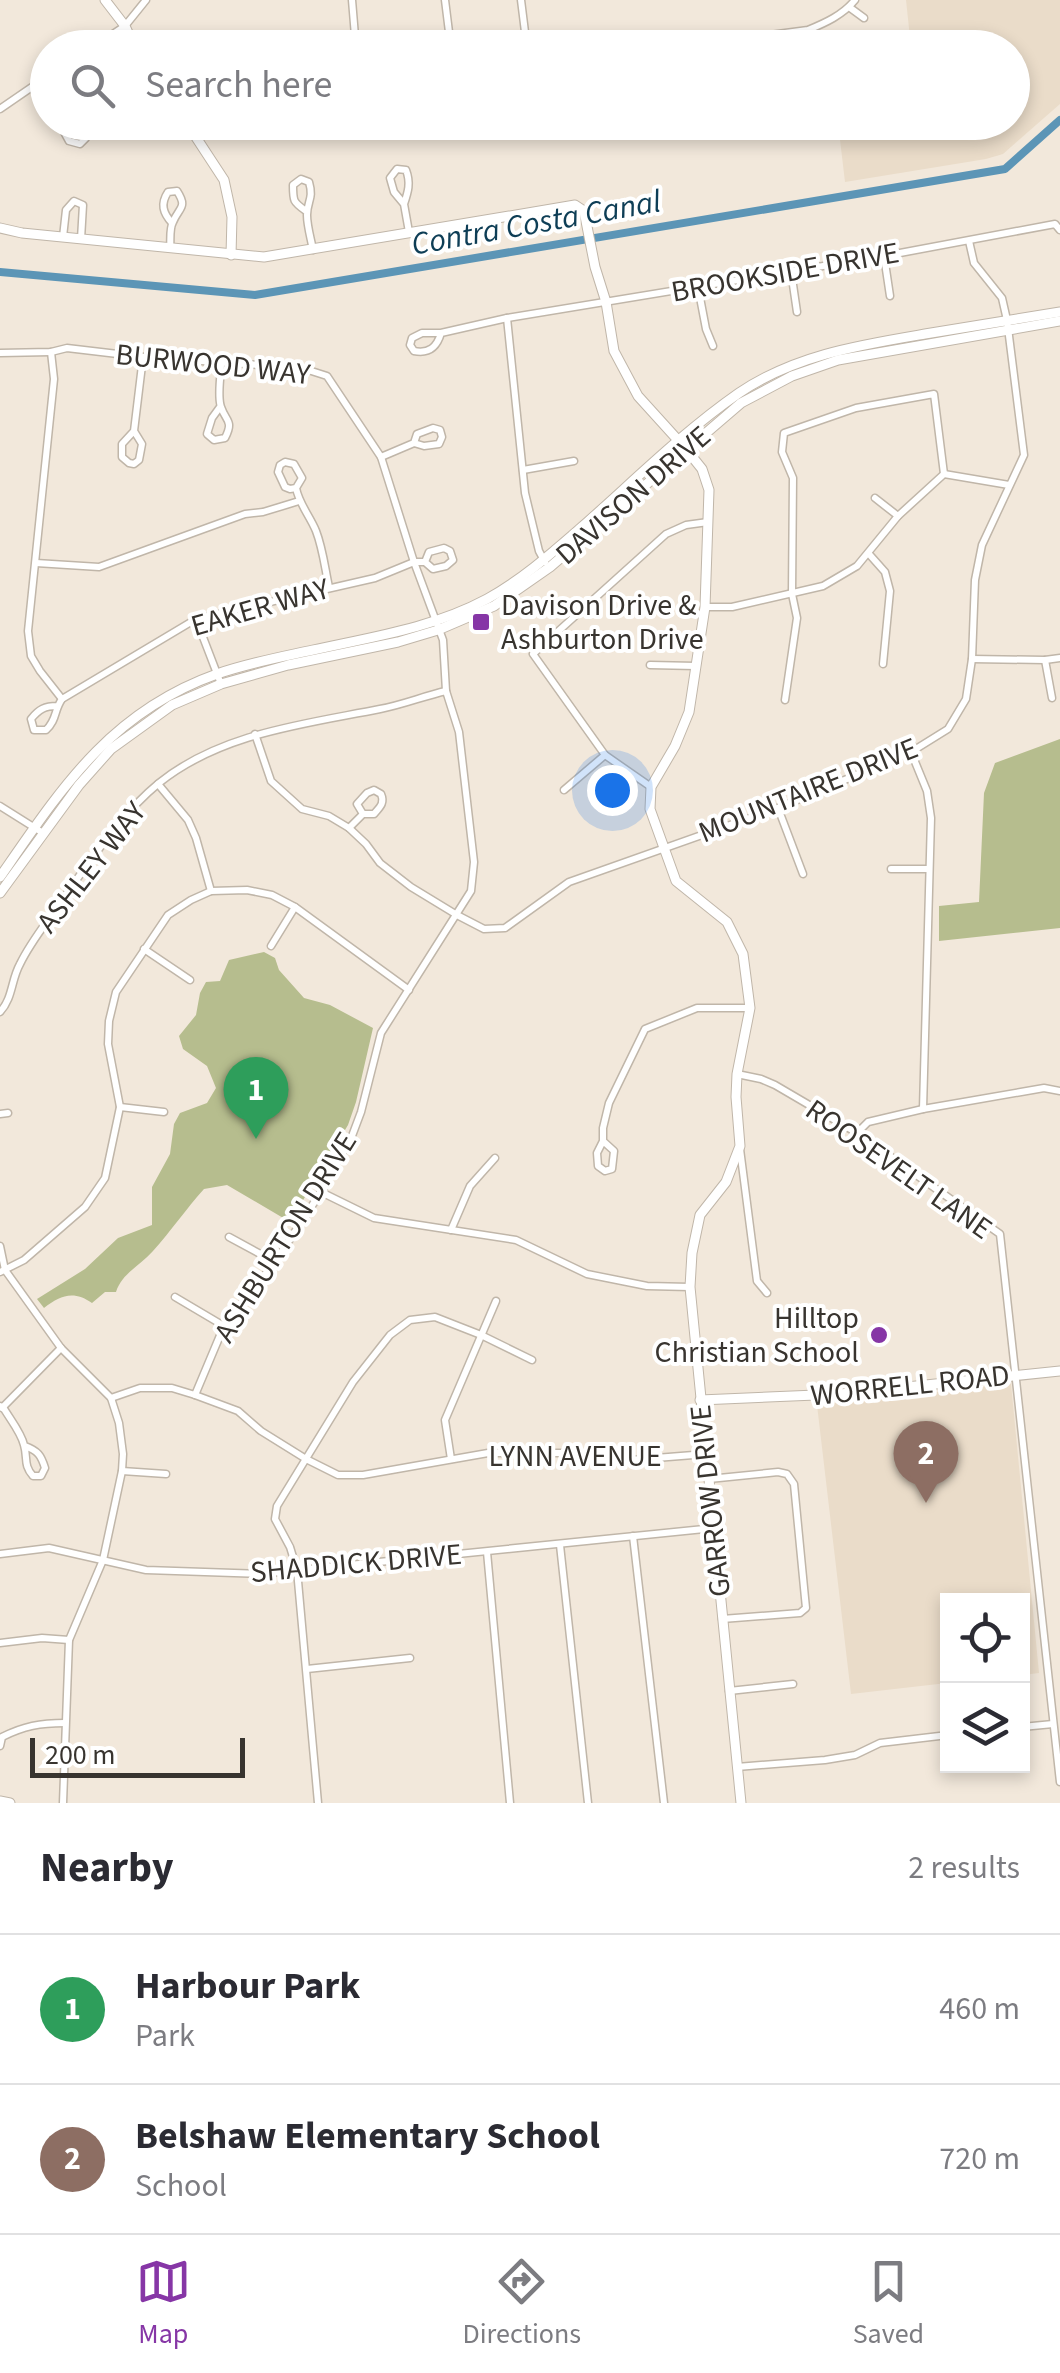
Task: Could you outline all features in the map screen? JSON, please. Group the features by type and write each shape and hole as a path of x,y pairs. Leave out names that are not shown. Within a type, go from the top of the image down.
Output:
{"street":[{"path":"105,0 127,30"},
{"path":"119,30 146,0"},
{"path":"352,0 354,30"},
{"path":"445,0 449,30"},
{"path":"522,0 525,30"},
{"path":"808,30 828,22 852,4 864,18"},
{"path":"0,109 30,88"},
{"path":"198,140 224,180 232,217 231,254"},
{"path":"404,204 394,192 390,178 396,169 406,170 410,179 404,204 409,232"},
{"path":"306,211 293,197 292,184 301,179 312,190 306,211 313,250"},
{"path":"170,248 172,223 182,210 183,200 177,191 168,192 163,200 164,215 172,223"},
{"path":"63,237 66,210 74,201 83,205 81,239"},
{"path":"0,228 264,257 575,206 584,211 614,351 638,396 702,470 709,490 708,522 705,607 689,712 651,787 605,755 533,654 666,534 686,525 708,522"},
{"name":"BROOKSIDE DRIVE","path":"441,333 438,345 422,352 414,351 410,345 412,338 422,333 441,333 506,318 1056,224 1060,230"},
{"name":"MOUNTAIRE DRIVE","path":"255,734 271,781 302,809 329,816 348,828 380,863 457,915 484,928 506,928 569,882 778,808 912,752 948,729 966,699 972,660 975,580 982,544 1024,455 1002,298 974,263 969,241"},
{"path":"884,256 890,296"},
{"path":"791,271 797,312"},
{"path":"698,287 713,346"},
{"name":"DAVISON DRIVE","path":"0,893 80,767 114,734 171,694 284,656 437,626 547,564 682,445 740,403 792,376 820,365 1060,312"},
{"path":"506,318 525,493 547,564"},
{"name":"DAVISON DRIVE","path":"1008,325 1060,321"},
{"name":"BURWOOD WAY","path":"0,353 66,348 302,368 327,376 381,458 437,626"},
{"path":"52,352 54,378 28,630 31,656 60,702"},
{"path":"134,431 142,444 141,456 134,464 128,464 122,457 122,444 134,431 143,357"},
{"path":"220,407 207,434 214,440 225,438 229,431 220,407 221,364"},
{"path":"785,700 797,618 792,594 792,478 782,452 784,433 856,408 934,394 944,474"},
{"path":"381,458 414,443"},
{"path":"522,470 574,461"},
{"path":"944,474 1009,485"},
{"path":"705,607 732,607 822,586 857,566 898,516 944,474"},
{"path":"296,488 318,535 329,587"},
{"path":"875,498 898,516"},
{"path":"36,563 100,567 245,514 299,501"},
{"path":"869,554 884,572 890,591 883,664"},
{"path":"414,562 425,562"},
{"name":"EAKER WAY","path":"60,702 53,724 46,730 34,730 32,719 38,710 60,702 196,619 375,578 414,562"},
{"path":"196,619 219,679"},
{"name":"ASHBURTON DRIVE","path":"195,1394 224,1326 275,1262 352,1136 381,1033 471,891 474,862 459,732 446,691 443,640 437,626"},
{"path":"972,660 1060,658"},
{"path":"1045,660 1052,698"},
{"path":"650,665 696,666"},
{"name":"ASHLEY WAY","path":"0,1012 10,998 17,969 51,916 130,811 158,784 196,759 255,734 386,708 446,691"},
{"path":"912,752 927,790 931,818 924,1109"},
{"path":"564,790 605,755"},
{"path":"158,784 188,820 211,891"},
{"name":"GARROW DRIVE","path":"651,787 650,809 676,882 727,922 743,954 750,1008 737,1074 740,1146 726,1182 700,1216 690,1287 740,1803"},
{"path":"0,806 38,831"},
{"path":"778,808 803,874"},
{"path":"348,828 363,814"},
{"name":"DAVISON DRIVE","path":"0,877 38,831"},
{"path":"892,869 929,870"},
{"path":"3,1271 24,1260 94,1197 105,1178 120,1107 108,1044 108,1020 116,992 168,915 211,891 247,890 272,895 296,907 409,990"},
{"path":"272,946 296,907"},
{"path":"144,949 190,980"},
{"path":"603,1141 602,1128 609,1104 645,1029 697,1008 750,1008"},
{"name":"ROOSEVELT LANE","path":"737,1074 775,1085 856,1133 1000,1234 1060,1782"},
{"path":"856,1133 868,1122 924,1109 1044,1088 1060,1090"},
{"path":"120,1107 164,1112"},
{"path":"740,1146 757,1281 767,1293"},
{"path":"451,1230 470,1186 494,1158"},
{"path":"321,1192 374,1218 516,1240 587,1274 648,1286 690,1287"},
{"path":"228,1237 275,1262"},
{"path":"0,1246 3,1271 61,1348 111,1398 123,1454 103,1560 69,1640 63,1803"},
{"path":"176,1298 224,1326"},
{"path":"451,1459 445,1420 496,1301"},
{"path":"318,1803 296,1570 290,1548 274,1518 277,1506 352,1382 390,1335 410,1320 435,1317 481,1334 532,1360"},
{"path":"25,1446 37,1450 42,1458 45,1468 41,1476 33,1476 26,1468 25,1446 1,1408 61,1348"},
{"name":"WORRELL ROAD","path":"700,1400 840,1394 1060,1371"},
{"name":"LYNN AVENUE","path":"111,1398 140,1388 172,1388 195,1394 238,1412 306,1460 338,1476 363,1476 488,1454 574,1452 618,1461 706,1454"},
{"path":"122,1471 166,1474"},
{"path":"708,1480 778,1472 787,1474 794,1484 806,1608 800,1613 722,1619"},
{"name":"SHADDICK DRIVE","path":"0,1554 49,1548 146,1570 260,1574 714,1528"},
{"path":"633,1536 664,1803"},
{"path":"560,1544 588,1803"},
{"path":"488,1552 510,1803"},
{"path":"0,1644 42,1638 69,1640"},
{"path":"307,1669 410,1658"},
{"path":"728,1691 793,1684"},
{"path":"1,1740 23,1726 64,1724"},
{"path":"1030,1726 1053,1724"},
{"path":"736,1768 825,1760 855,1755 880,1742 940,1735"},
{"path":"0,1802 10,1803"}],"shaded area":[{"path":"906,0 1060,0 1060,104 1030,130 1030,30 909,30"},
{"path":"840,140 1019,140 1003,154 986,159 845,182"},
{"path":"1011,1384 1039,1673 1030,1674 1030,1593 940,1593 940,1684 851,1694 817,1405"}],"green space":[{"path":"1060,739 1060,928 939,941 939,906 979,902 984,793 995,763"},
{"path":"264,952 275,958 279,970 304,998 330,1005 373,1028 348,1125 290,1222 227,1185 204,1189 153,1251 122,1280 116,1292 105,1292 92,1303 79,1296 67,1296 44,1308 37,1299 85,1269 118,1238 152,1225 152,1187 170,1154 174,1124 180,1113 207,1103 216,1088 207,1066 183,1049 179,1036 196,1015 206,982 220,981 229,960"}],"waterway":[{"name":"Contra Costa Canal","path":"0,272 255,295 1005,169 1060,120"}],"place":[{"name":"Davison Drive & Ashburton Drive","path":"481,622"},
{"name":"Harbour Park","path":"256,1139"},
{"name":"Hilltop Christian School","path":"879,1335"},
{"name":"Belshaw Elementary School","path":"926,1503"}]}
